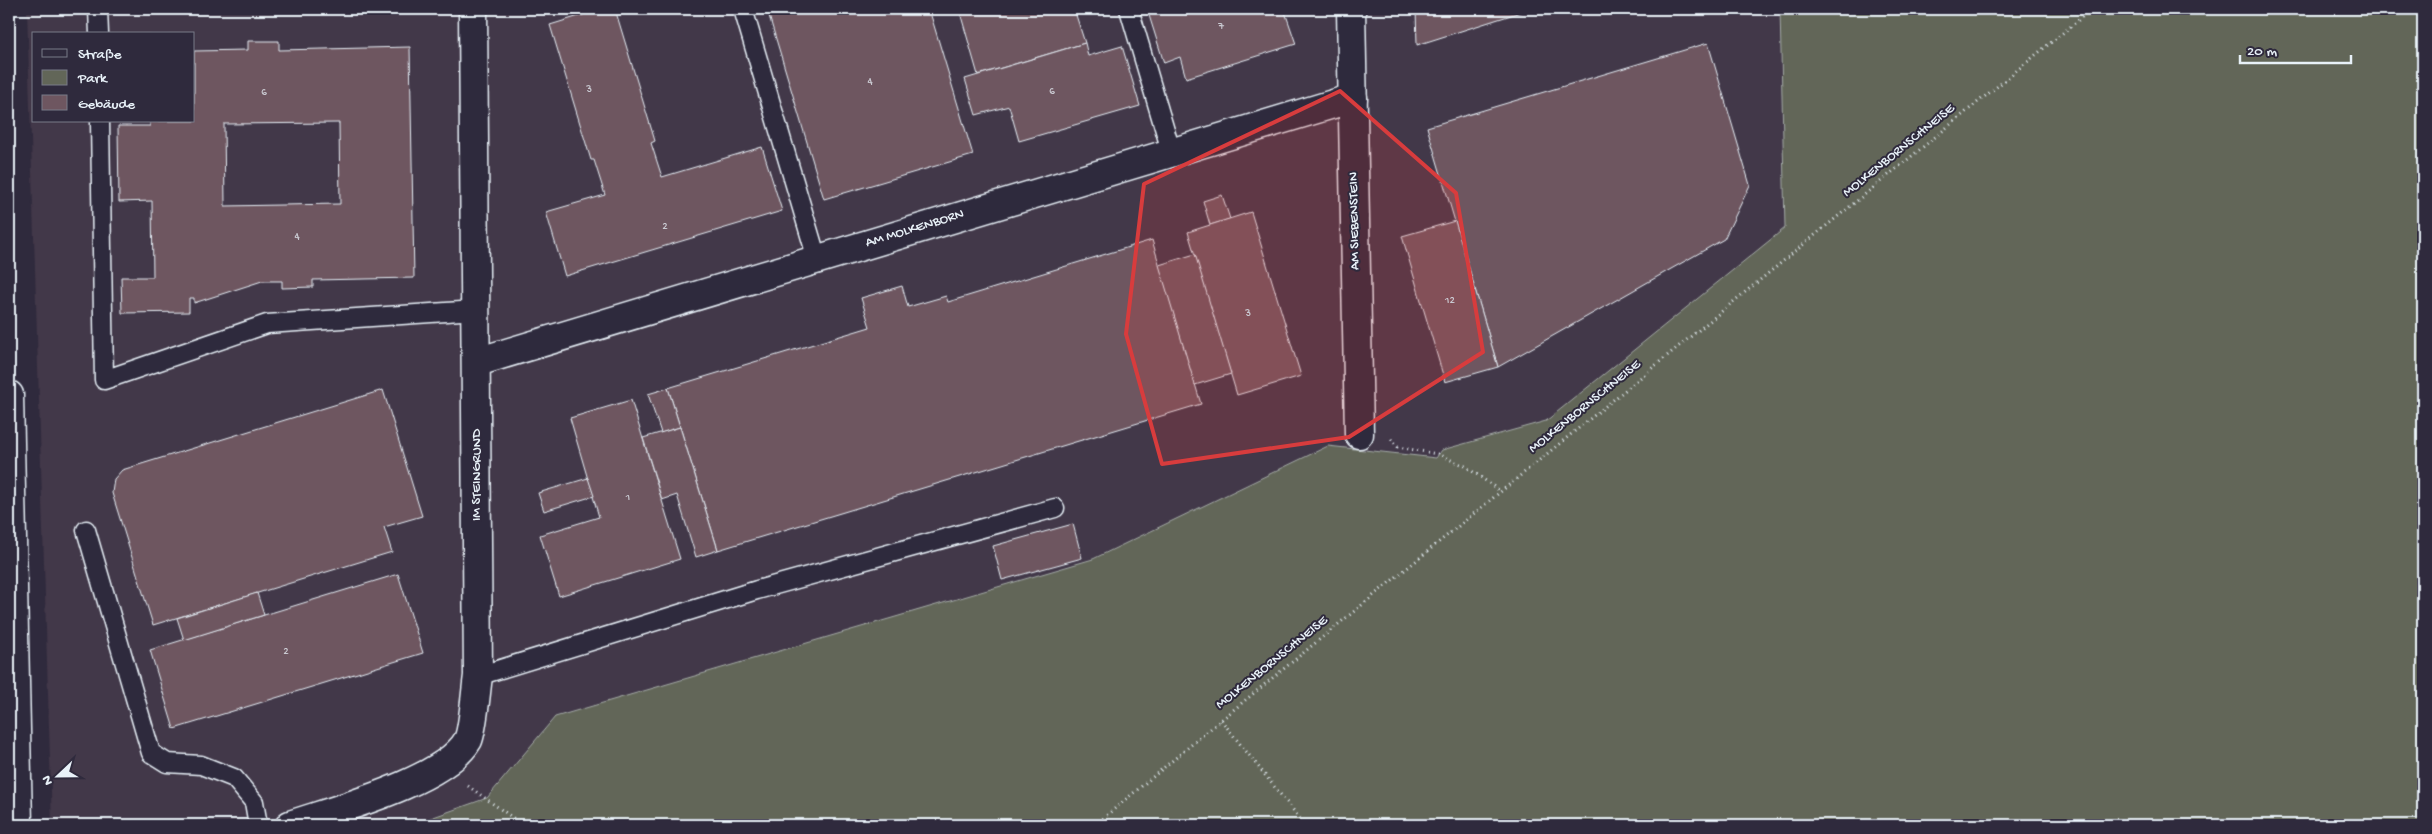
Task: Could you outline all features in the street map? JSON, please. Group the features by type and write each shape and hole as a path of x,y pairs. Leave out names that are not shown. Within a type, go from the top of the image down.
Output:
{"street":[{"name":"IM STEINGRUND","path":"290,825 407,785 440,766 468,740 478,676 473,9"},
{"name":"AM SIEBENSTEIN","path":"1351,9 1359,425"},
{"name":"AM MOLKENBORN","path":"477,362 1171,151 1353,98"},
{"path":"9,395 18,825"}],"lane":[{"path":"98,9 99,32"},
{"path":"743,9 817,258"},
{"path":"1129,9 1171,151"},
{"path":"100,122 104,380 267,324 476,310"},
{"path":"478,676 758,590 1055,508"},
{"path":"86,530 151,753 167,763 201,765 234,778 254,802 258,825"}],"path":[{"name":"MOLKENBORNSCHNEISE","path":"1095,825 1500,491 2092,9"},
{"path":"1359,425 1387,435 1398,447 1437,454 1465,466 1500,491"},
{"path":"1221,720 1305,825"},
{"path":"440,766 523,825"}],"highlighted area":[{"path":"1340,91 1456,193 1483,352 1349,437 1162,464 1126,334 1144,184"}],"shaded area":[{"path":"27,9 1780,9 1785,228 1546,421 1442,450 1436,458 1328,446 1093,559 555,717 487,798 411,825 52,825"}],"green space":[{"path":"1780,9 2423,9 2423,825 411,825 487,798 555,717 1093,559 1328,446 1436,458 1442,450 1546,421 1785,228"}],"building":[{"path":"602,9 615,9 655,141 651,143 662,177 762,147 782,211 565,276 546,212 605,195 594,160 591,160 550,25"},
{"path":"767,9 929,9 973,155 824,199"},
{"path":"959,9 1074,9 1085,43 978,75"},
{"path":"1147,9 1284,9 1296,44 1186,78 1180,57 1164,63"},
{"path":"1416,9 1530,9 1417,45"},
{"path":"248,41 279,41 279,50 410,47 414,278 313,280 313,287 282,288 282,281 262,281 194,303 194,298 189,298 189,312 122,313 121,277 153,277 152,201 119,202 118,126 150,126 150,122 195,122 195,51 248,50","holes":["339,123 340,204 225,206 224,124"]},
{"path":"1085,43 1088,56 1122,46 1140,106 1019,141 1009,106 976,115 965,79"},
{"path":"1708,43 1750,185 1724,239 1498,367 1427,127"},
{"path":"1222,195 1230,219 1210,225 1203,201"},
{"path":"1251,212 1301,376 1237,395 1188,232"},
{"path":"1455,221 1498,367 1445,382 1402,236"},
{"path":"1152,240 1201,404 718,550 668,388 870,327 861,298 902,286 908,307 946,296 948,302"},
{"path":"1195,254 1231,374 1195,385 1159,265"},
{"path":"668,388 680,427 661,433 648,394"},
{"path":"383,390 422,516 384,527 392,552 153,625 112,493 114,479 122,470"},
{"path":"631,400 680,559 559,596 540,535 599,517 570,418"},
{"path":"680,427 718,550 696,557 677,495 662,500 643,438"},
{"path":"588,478 594,496 544,511 538,493"},
{"path":"1073,524 1082,558 1002,580 993,546"},
{"path":"398,574 423,653 174,729 150,650"},
{"path":"257,593 264,615 184,640 177,618"}]}
